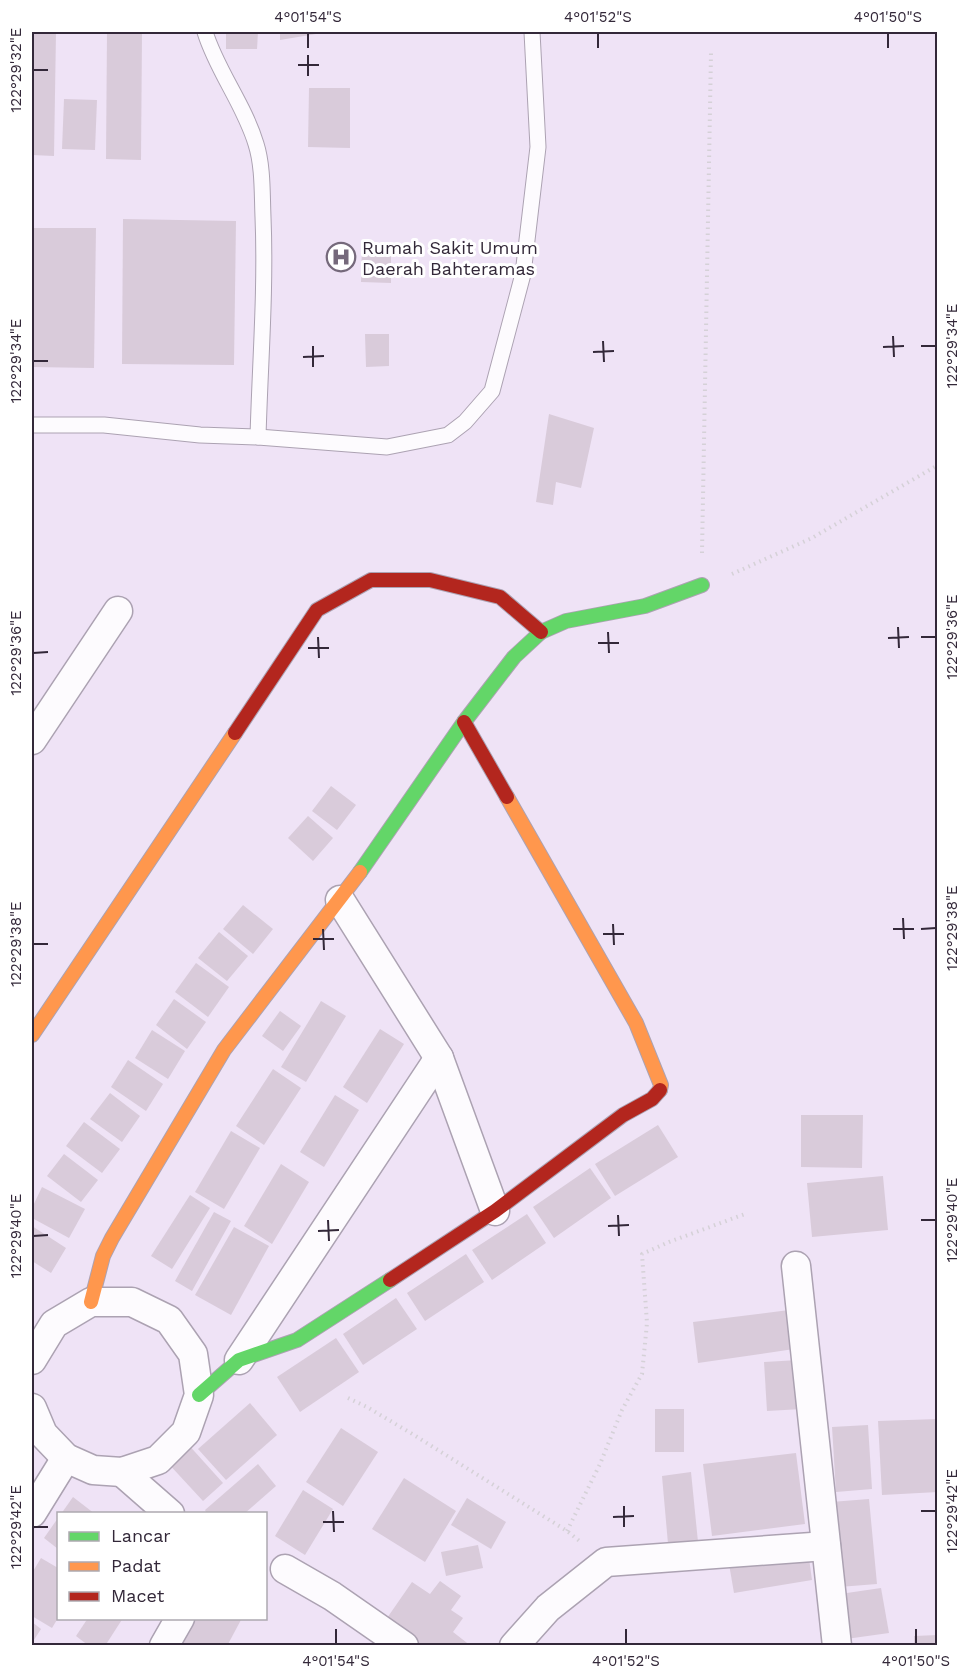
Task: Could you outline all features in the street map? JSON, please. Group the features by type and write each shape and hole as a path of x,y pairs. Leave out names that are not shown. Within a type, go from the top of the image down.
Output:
{"street":[{"path":"32,1035 316,610 371,580 430,580 500,597 542,632"},
{"path":"91,1302 103,1256 224,1050 340,900 394,826 464,722 514,657 542,632 566,621 645,606 702,585"},
{"path":"32,740 118,611"},
{"path":"239,1360 297,1340 495,1211 623,1115 652,1099 659,1092 661,1085 636,1023 464,722"},
{"path":"340,900 439,1058 495,1211"},
{"path":"199,1395 239,1360 439,1058"},
{"path":"796,1266 837,1646"},
{"path":"32,1360 54,1324 91,1302 132,1302 169,1320 193,1354 199,1395 186,1432 158,1460 122,1472 93,1470 66,1458 43,1434 32,1408"},
{"path":"32,1513 66,1458"},
{"path":"122,1472 168,1512"},
{"path":"514,1646 548,1608 606,1562 826,1546"},
{"path":"285,1569 332,1596 404,1646"},
{"path":"164,1646 179,1620"}],"lane":[{"path":"205,32 212,53 257,145 262,185 265,256 258,437"},
{"path":"32,425 104,425 200,435 387,447 448,435 465,422 492,391 523,274 538,147 532,32"}],"path":[{"path":"711,53 702,585 748,568 812,538 938,465"},
{"path":"348,1398 414,1435 567,1531 600,1464 622,1410 642,1374 647,1323 642,1254 745,1214"}],"building":[{"path":"32,32 56,32 54,156 32,155"},
{"path":"107,32 142,32 141,160 106,159"},
{"path":"226,32 258,32 257,49 226,49"},
{"path":"280,32 316,32 316,34 280,40"},
{"path":"309,88 350,88 350,148 308,147"},
{"path":"64,99 97,100 95,150 62,149"},
{"path":"123,219 236,221 234,365 122,364"},
{"path":"32,228 96,228 94,368 32,367"},
{"path":"362,247 391,249 391,283 361,282"},
{"path":"365,334 389,334 389,366 366,367"},
{"path":"549,414 594,428 581,488 556,482 553,505 536,502"},
{"path":"331,786 356,805 337,830 312,811"},
{"path":"308,816 333,838 313,861 288,838"},
{"path":"243,905 273,929 253,954 223,929"},
{"path":"219,932 248,956 227,981 198,958"},
{"path":"196,963 229,987 208,1017 175,992"},
{"path":"174,999 206,1022 187,1049 156,1025"},
{"path":"321,1001 346,1016 306,1082 281,1067"},
{"path":"280,1011 301,1026 283,1051 262,1036"},
{"path":"380,1029 404,1044 367,1103 343,1087"},
{"path":"152,1030 185,1051 168,1079 135,1058"},
{"path":"128,1060 163,1084 146,1111 111,1087"},
{"path":"273,1069 301,1088 264,1145 236,1126"},
{"path":"110,1093 140,1116 122,1142 90,1119"},
{"path":"335,1095 359,1110 324,1167 300,1152"},
{"path":"801,1115 863,1115 862,1168 801,1167"},
{"path":"84,1122 120,1149 102,1173 66,1146"},
{"path":"658,1125 678,1157 615,1196 595,1164"},
{"path":"231,1131 260,1148 224,1209 195,1192"},
{"path":"64,1154 98,1180 81,1202 47,1176"},
{"path":"281,1164 309,1182 272,1244 244,1226"},
{"path":"590,1168 611,1198 554,1238 533,1207"},
{"path":"883,1176 888,1230 812,1237 807,1183"},
{"path":"42,1187 85,1209 69,1238 32,1218 32,1208"},
{"path":"190,1195 210,1208 172,1269 151,1256"},
{"path":"214,1212 231,1221 192,1291 175,1281"},
{"path":"527,1214 546,1243 492,1280 472,1250"},
{"path":"32,1226 66,1248 51,1273 32,1261"},
{"path":"234,1227 269,1246 231,1315 195,1295"},
{"path":"466,1254 484,1282 425,1321 407,1293"},
{"path":"396,1298 417,1329 363,1365 343,1334"},
{"path":"789,1310 794,1349 698,1363 693,1322"},
{"path":"336,1338 359,1372 300,1412 277,1377"},
{"path":"799,1360 802,1409 767,1411 764,1362"},
{"path":"250,1403 277,1435 226,1480 198,1449"},
{"path":"655,1409 684,1409 684,1452 655,1452"},
{"path":"938,1419 938,1492 882,1495 878,1421"},
{"path":"868,1425 872,1489 836,1492 832,1427"},
{"path":"341,1428 378,1452 343,1506 306,1482"},
{"path":"186,1442 223,1483 203,1501 166,1461"},
{"path":"796,1453 805,1524 712,1536 703,1464"},
{"path":"258,1464 276,1486 246,1512 206,1512 205,1510"},
{"path":"691,1472 699,1552 669,1555 662,1476"},
{"path":"404,1478 456,1511 425,1562 372,1529"},
{"path":"303,1490 333,1509 305,1555 275,1536"},
{"path":"73,1497 92,1512 62,1512"},
{"path":"467,1498 506,1522 491,1549 451,1525"},
{"path":"869,1499 877,1584 839,1587 831,1502"},
{"path":"57,1519 57,1548 44,1538"},
{"path":"478,1545 483,1568 446,1576 441,1552"},
{"path":"808,1551 812,1580 734,1593 729,1564"},
{"path":"41,1558 57,1567 57,1620 52,1628 32,1616 32,1573"},
{"path":"440,1581 461,1596 451,1610 463,1618 453,1632 471,1646 418,1646 385,1621 412,1582 430,1594"},
{"path":"881,1588 889,1633 846,1639 840,1594"},
{"path":"87,1620 122,1620 105,1646 89,1646 76,1636"},
{"path":"192,1620 241,1620 227,1646 178,1646"},
{"path":"32,1622 41,1629 32,1643"},
{"path":"938,1635 938,1646 914,1646 914,1636"}],"traffic: fast":[{"path":"360,872 464,722 514,657 541,632 566,621 645,606 702,585"},
{"path":"199,1395 239,1360 297,1340 390,1280"}],"traffic: slow":[{"path":"32,1035 235,733"},
{"path":"507,797 636,1023 661,1085 660,1090"},
{"path":"91,1302 103,1256 112,1238 224,1050 360,872"}],"traffic: jam":[{"path":"235,733 317,610 371,580 430,580 500,597 541,632"},
{"path":"464,722 507,797"},
{"path":"390,1280 495,1211 623,1115 652,1099 660,1090"}],"place":[{"name":"Rumah Sakit Umum Daerah Bahteramas","path":"341,257"}]}
